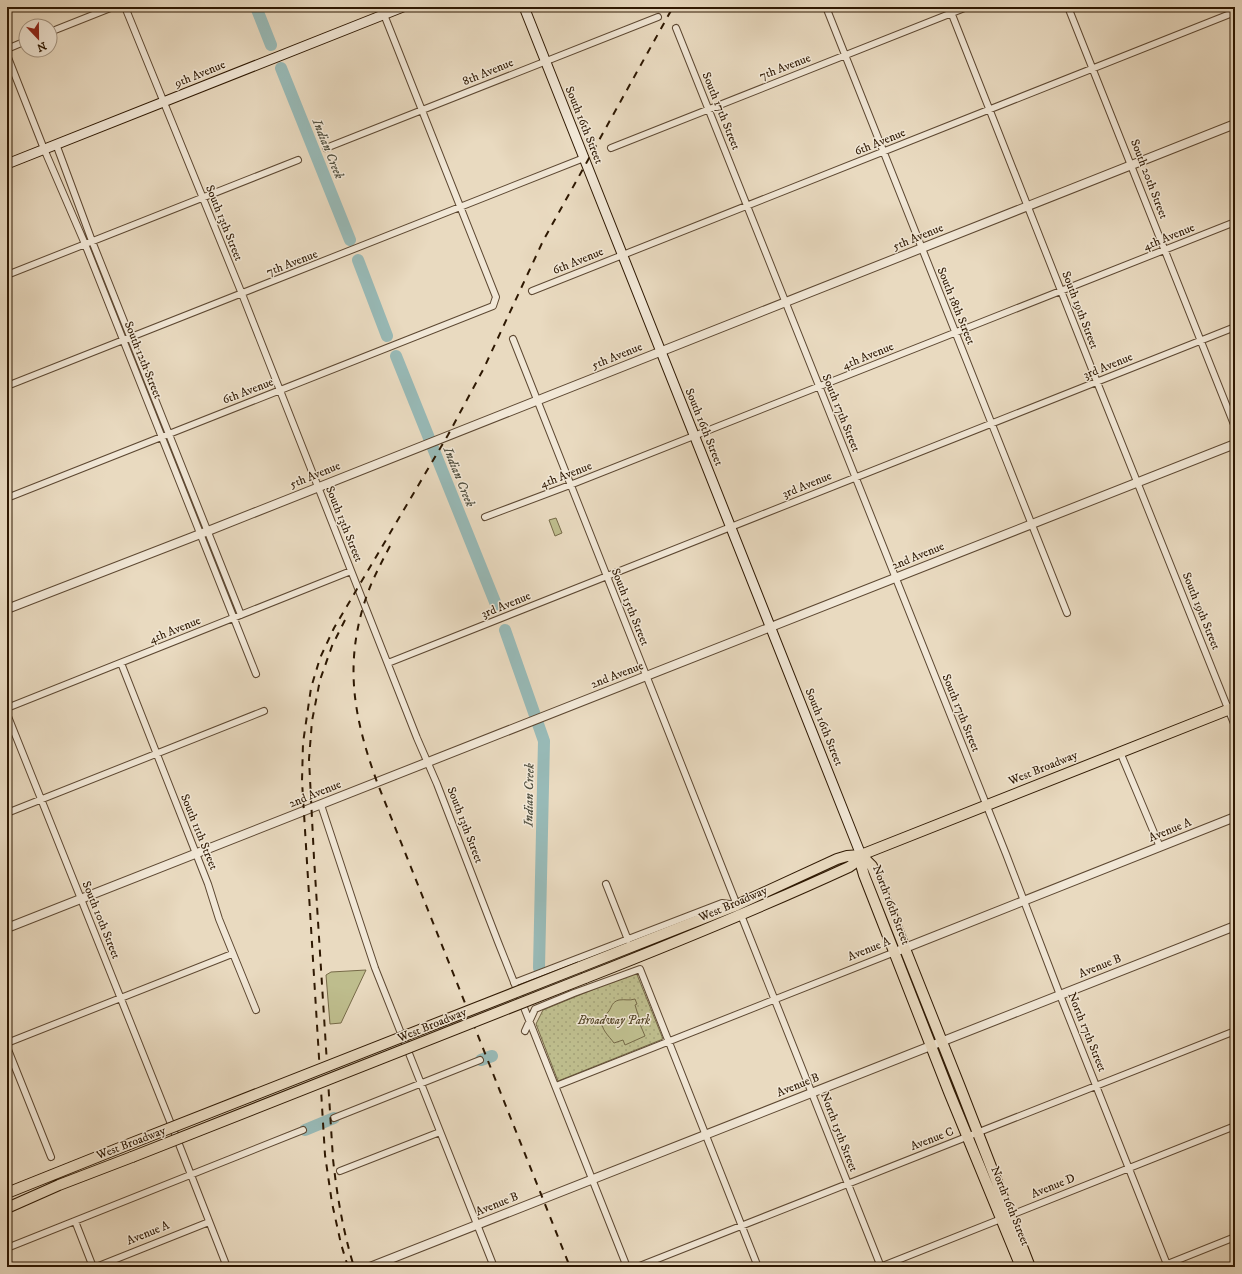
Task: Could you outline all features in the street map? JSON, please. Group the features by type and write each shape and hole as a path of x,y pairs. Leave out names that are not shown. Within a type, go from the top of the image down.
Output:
{"main road":[{"name":"9th Avenue","path":"7,164 164,102 382,11 403,7"},
{"name":"South 16th Street","path":"524,7 861,855"},
{"name":"West Broadway","path":"7,1193 737,905 837,859 847,856 861,855 1232,708"},
{"name":"West Broadway","path":"7,1208 59,1185 741,915 849,867 856,862 861,855"},
{"name":"North 16th Street","path":"861,855 864,875 942,1041 973,1134 1005,1217 1021,1267"},
{"name":"North 16th Street","path":"900,950 931,1046 973,1134"},
{"name":"North 16th Street","path":"1005,1217 1030,1267"}],"street":[{"path":"58,29 113,7"},
{"name":"South 13th Street","path":"125,7 242,294 279,391 428,762 627,1267"},
{"name":"South 18th Street","path":"826,7 1066,613"},
{"name":"7th Avenue","path":"611,148 845,55 950,10 967,7"},
{"name":"South 20th Street","path":"1068,7 1235,427"},
{"name":"South 19th Street","path":"950,10 1137,482 1232,708 1235,726"},
{"path":"382,11 460,208"},
{"name":"6th Avenue","path":"532,291 1235,12"},
{"name":"8th Avenue","path":"326,148 658,17"},
{"name":"South 17th Street","path":"676,28 986,805"},
{"path":"7,49 18,44"},
{"name":"South 12th Street","path":"7,55 44,150 85,244 162,437 242,615"},
{"name":"5th Avenue","path":"7,609 1132,166 1235,124"},
{"path":"56,144 92,241 170,434 188,482 204,532"},
{"name":"7th Avenue","path":"7,386 584,158"},
{"path":"7,275 298,160"},
{"name":"6th Avenue","path":"7,498 491,307 495,303 496,297 460,208"},
{"name":"4th Avenue","path":"485,517 695,436 1235,222"},
{"name":"3rd Avenue","path":"388,663 1235,327"},
{"name":"South 15th Street","path":"513,338 737,905"},
{"name":"2nd Avenue","path":"7,928 1235,444"},
{"name":"South 12th Street","path":"204,532 234,618 256,674"},
{"name":"4th Avenue","path":"7,708 351,571"},
{"name":"South 11th Street","path":"120,663 208,884 232,954 256,1010"},
{"path":"7,813 264,711"},
{"name":"South 10th Street","path":"7,714 227,1267"},
{"path":"1120,752 1160,847"},
{"path":"322,804 375,968 494,1267"},
{"name":"North 17th Street","path":"986,805 1168,1266"},
{"name":"Avenue A","path":"556,1086 1235,817"},
{"path":"606,884 628,940"},
{"path":"514,983 722,903 737,905"},
{"name":"North 15th Street","path":"741,915 880,1267"},
{"name":"Avenue B","path":"370,1267 1235,926"},
{"path":"7,1043 232,954"},
{"path":"525,1032 535,1009 640,969 758,1267"},
{"name":"Avenue C","path":"636,1267 1235,1031"},
{"path":"7,1047 51,1157"},
{"path":"334,1118 480,1060"},
{"name":"Avenue D","path":"880,1267 1235,1126"},
{"path":"7,1248 303,1130"},
{"path":"340,1171 440,1132"},
{"path":"75,1221 95,1267"},
{"name":"Avenue A","path":"95,1267 209,1222"},
{"path":"1160,1267 1168,1266 1235,1237"}],"green space":[{"path":"556,518 562,533 555,536 549,520"},
{"path":"366,970 341,1023 330,1024 326,975 331,972"},
{"name":"Broadway Park","path":"636,972 663,1039 558,1081 536,1024 543,1010"},
{"path":"635,999 639,1022 645,1036 625,1045 623,1040 614,1043 602,1026 602,1019 615,1002 619,1000"}],"waterway":[{"name":"Indian Creek","path":"256,7 271,45"},
{"name":"Indian Creek","path":"281,68 350,240"},
{"name":"Indian Creek","path":"358,260 387,336"},
{"name":"Indian Creek","path":"396,356 497,607"},
{"name":"Indian Creek","path":"505,630 544,741 539,968"},
{"name":"Indian Creek","path":"481,1060 492,1056"},
{"name":"Indian Creek","path":"305,1130 334,1118"}],"railway":[{"path":"348,1267 341,1244 332,1203 325,1155 302,781 303,743 311,688 320,658 334,628 448,435 484,368 543,241 673,7"},
{"path":"390,546 366,597 354,651 355,694 363,738 377,782 570,1267"},
{"path":"345,620 332,646 320,680 312,721 309,759 333,1159 341,1213 354,1267"}]}
